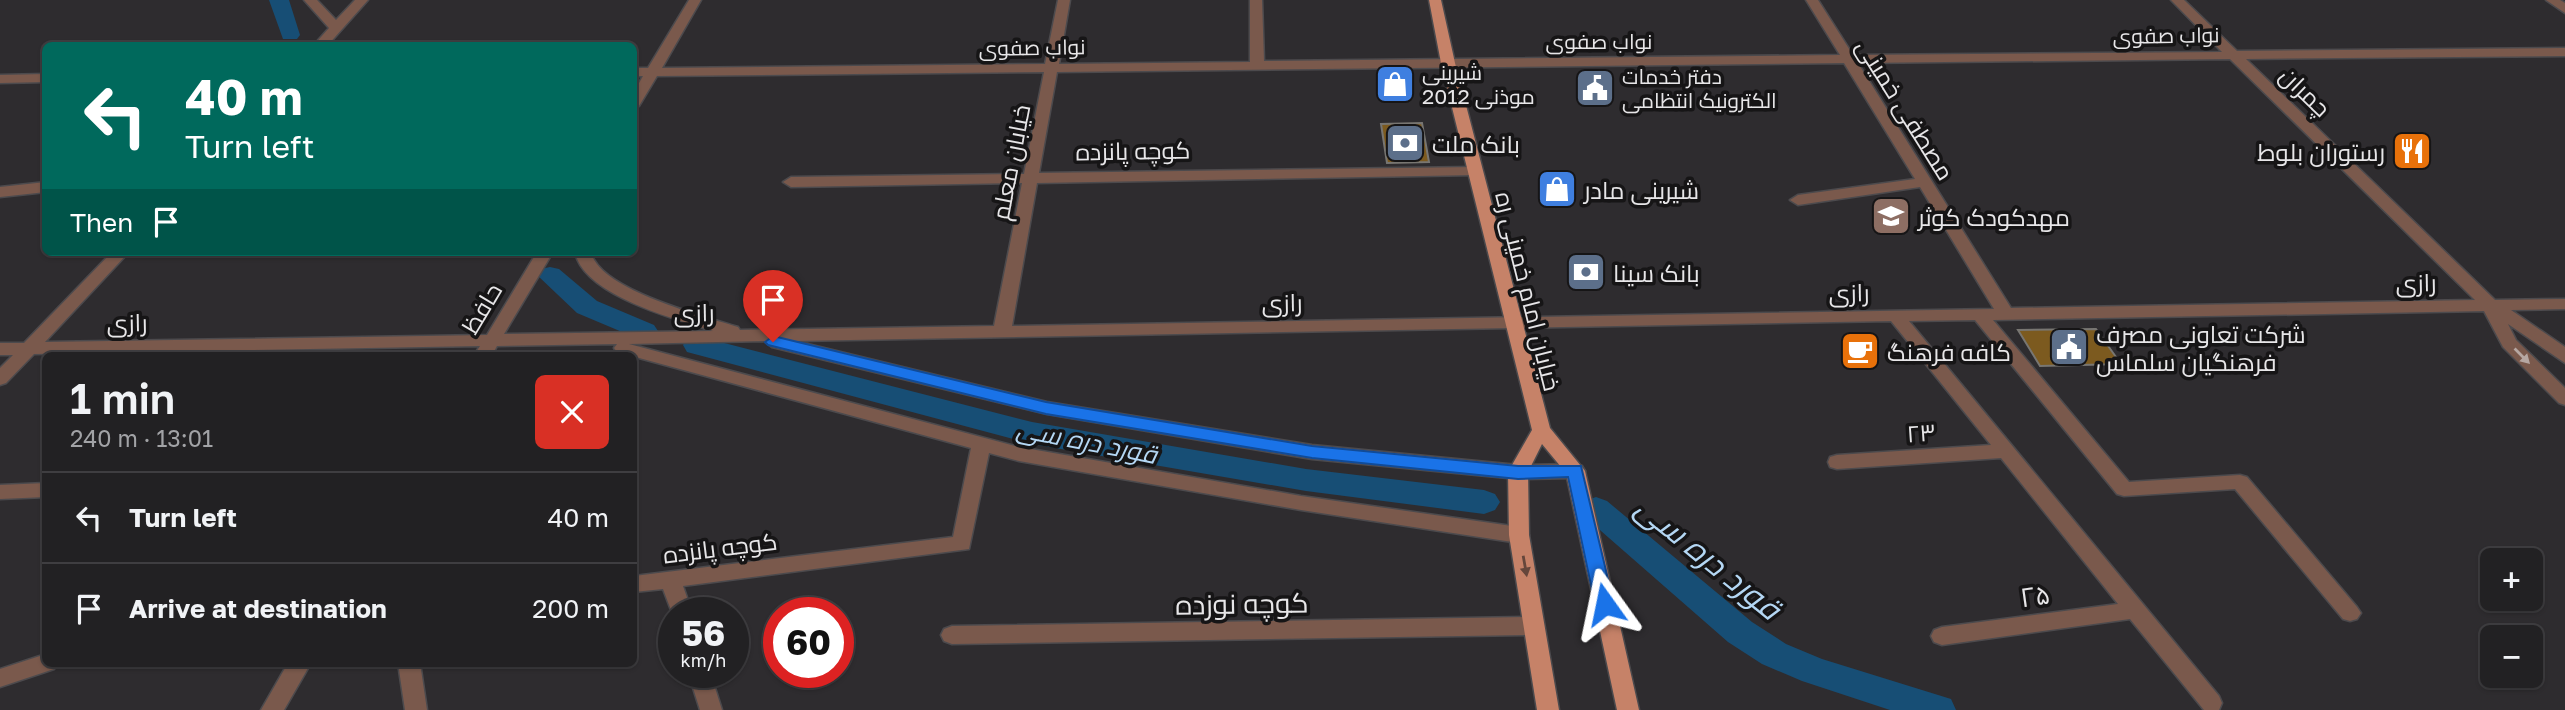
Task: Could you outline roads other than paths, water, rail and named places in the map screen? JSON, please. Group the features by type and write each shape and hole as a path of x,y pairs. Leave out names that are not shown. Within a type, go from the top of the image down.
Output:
{"main road":[{"name":"خیابان امام خمینی ره","path":"1435,0 1448,63 1516,322 1541,430"},
{"path":"1548,710 1519,535 1518,472 1541,430 1575,471 1628,710"}],"street":[{"path":"310,0 336,28"},
{"path":"323,42 362,0"},
{"path":"637,98 695,0"},
{"name":"خیابان معلم","path":"1002,331 1064,0"},
{"path":"1256,0 1257,65"},
{"name":"مصطفی خمینی","path":"1812,0 2006,314"},
{"name":"چمران","path":"2177,0 2490,305 2549,342 2565,357"},
{"path":"2552,0 2565,9"},
{"name":"نواب صفوی","path":"637,72 2565,52"},
{"path":"0,79 42,78"},
{"name":"کوچه پانزده","path":"791,182 1475,172"},
{"path":"1798,200 1924,181"},
{"path":"0,192 42,187"},
{"path":"0,379 117,256"},
{"name":"حافظ","path":"488,348 543,256"},
{"path":"584,256 585,262 617,290 668,311 749,336 1046,408 1312,452 1518,472 1575,471"},
{"name":"رازی","path":"0,349 488,348 749,336 2565,304"},
{"name":"چمران","path":"2490,305 2510,343 2565,399"},
{"path":"1979,314 2124,489 2240,482 2350,613"},
{"path":"1896,316 2211,703"},
{"path":"623,348 1019,454 1287,501 1519,535"},
{"name":"کوچه پانزده","path":"637,584 962,544 981,444"},
{"name":"۲۳","path":"1837,462 2007,451"},
{"path":"0,492 42,490"},
{"path":"670,579 676,597"},
{"name":"۲۵","path":"1942,636 2136,610"},
{"name":"کوچه نوزده","path":"952,635 1532,626"},
{"path":"0,678 42,664"},
{"path":"272,710 297,667"},
{"path":"410,667 416,710"},
{"path":"704,688 711,710"}],"waterway":[{"name":"قورد دره سی","path":"279,0 290,35"},
{"name":"قورد دره سی","path":"550,275 587,307 644,331"},
{"name":"قورد دره سی","path":"697,345 1032,433 1306,480 1484,502"},
{"name":"قورد دره سی","path":"1596,509 1740,632 1774,654 1814,671 1938,710"}],"place":[{"name":"شیرینی موذنی 2012","path":"1395,84"},
{"name":"دفتر خدمات الکترونیک انتظامی","path":"1595,88"},
{"name":"بانک ملت","path":"1405,143"},
{"name":"رستوران بلوط","path":"2412,151"},
{"name":"شیرینی مادر","path":"1557,189"},
{"name":"مهدکودک کوثر","path":"1891,216"},
{"name":"بانک سینا","path":"1586,272"},
{"name":"شرکت تعاونی مصرف فرهنگیان سلماس","path":"2069,347"},
{"name":"کافه فرهنگ","path":"1860,351"}]}
